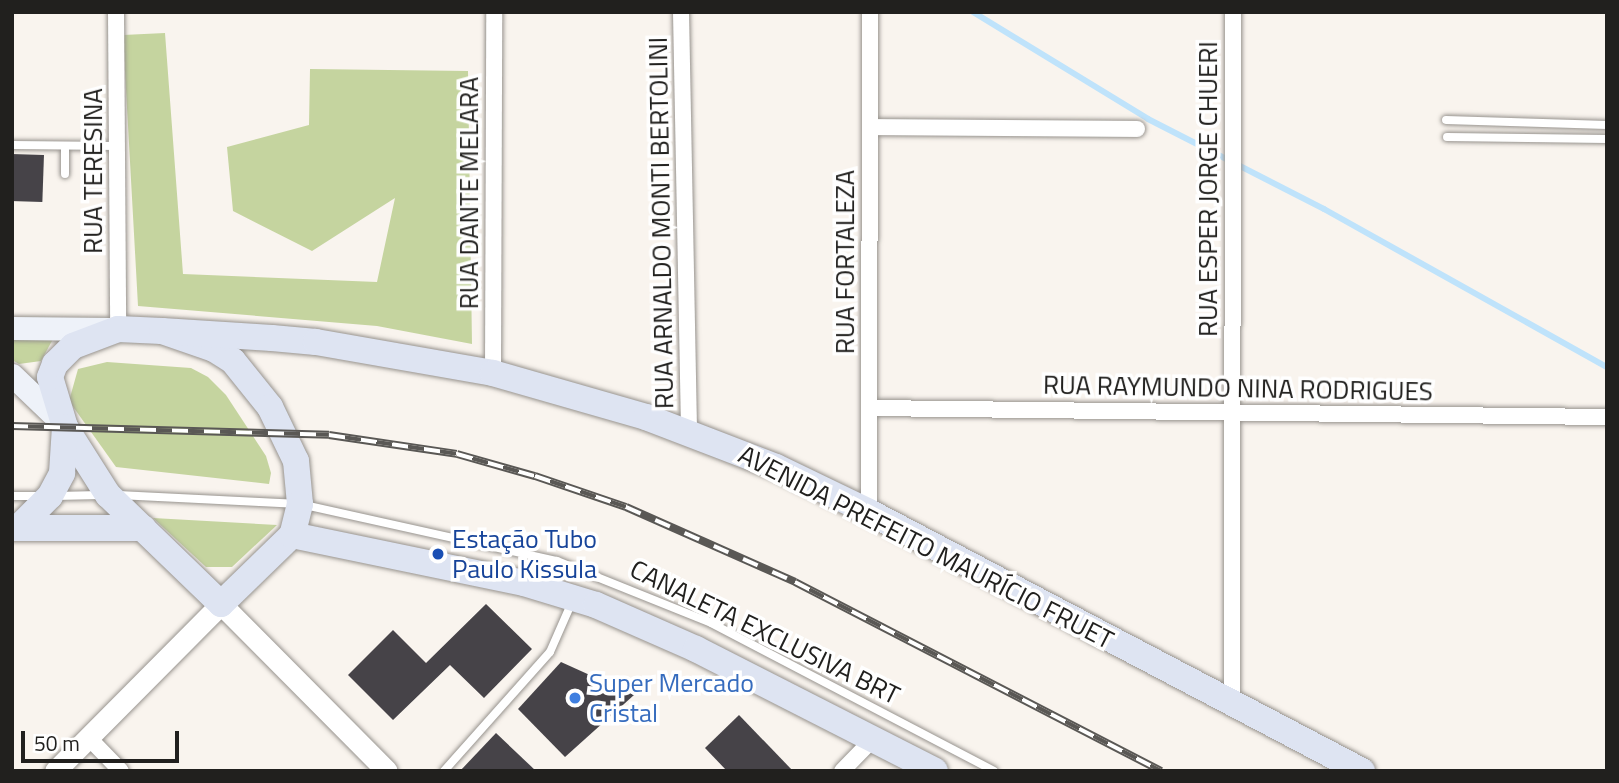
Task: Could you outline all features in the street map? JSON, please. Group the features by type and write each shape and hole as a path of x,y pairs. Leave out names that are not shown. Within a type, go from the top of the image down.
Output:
{"main road":[{"name":"AVENIDA PREFEITO MAURÍCIO FRUET","path":"12,328 162,331 316,342 493,373 586,398 689,433 776,467 869,512 1362,771"},
{"path":"118,329 73,346 55,364 51,392 65,427 108,495 222,604 292,535 300,504 296,461 287,433 247,374 214,349 162,331"},
{"path":"12,375 65,427 62,473 50,496 15,528"},
{"path":"15,528 143,528"},
{"path":"292,535 574,596 696,649 874,738 915,764 935,771"}],"street":[{"name":"RUA TERESINA","path":"116,12 118,329"},
{"name":"RUA DANTE MELARA","path":"493,373 494,12"},
{"name":"RUA ARNALDO MONTI BERTOLINI","path":"681,12 689,433"},
{"name":"RUA FORTALEZA","path":"869,512 870,12"},
{"name":"RUA ESPER JORGE CHUERI","path":"1233,12 1233,703"},
{"path":"870,127 1137,129"},
{"name":"RUA RAYMUNDO NINA RODRIGUES","path":"869,408 1607,417"},
{"path":"55,771 222,604 387,771"},
{"path":"88,737 121,771"},
{"path":"842,771 874,738"}],"lane":[{"path":"1446,120 1607,125"},
{"path":"1447,137 1607,139"},
{"path":"12,145 117,146"},
{"path":"65,146 65,174"},
{"name":"CANALETA EXCLUSIVA BRT","path":"12,496 108,495 300,504 557,561 625,585 711,623 994,771"},
{"path":"444,771 550,652 574,596"}],"green space":[{"path":"165,33 183,274 377,282 395,198 312,251 233,211 227,147 309,125 310,69 468,71 472,344 377,326 138,306 123,35"},
{"path":"12,333 53,339 41,361 19,364 12,360"},
{"path":"107,362 191,368 208,377 226,395 266,456 271,473 269,484 116,467 69,401 78,369"},
{"path":"153,518 277,525 232,567 206,567"}],"building":[{"path":"12,154 44,155 42,202 12,201"},
{"path":"486,604 532,649 484,698 450,665 393,720 348,675 393,630 426,663"},
{"path":"561,662 634,695 565,757 518,709"},
{"path":"739,715 793,771 727,771 705,748"},
{"path":"496,733 536,771 460,771"}],"waterway":[{"path":"973,12 1148,119 1324,209 1607,367"}],"railway":[{"path":"12,426 329,435 457,454 535,476 626,507 795,582 1161,771"}],"place":[{"name":"Estação Tubo Paulo Kissula","path":"438,554"},
{"name":"Super Mercado Cristal","path":"575,698"}]}
